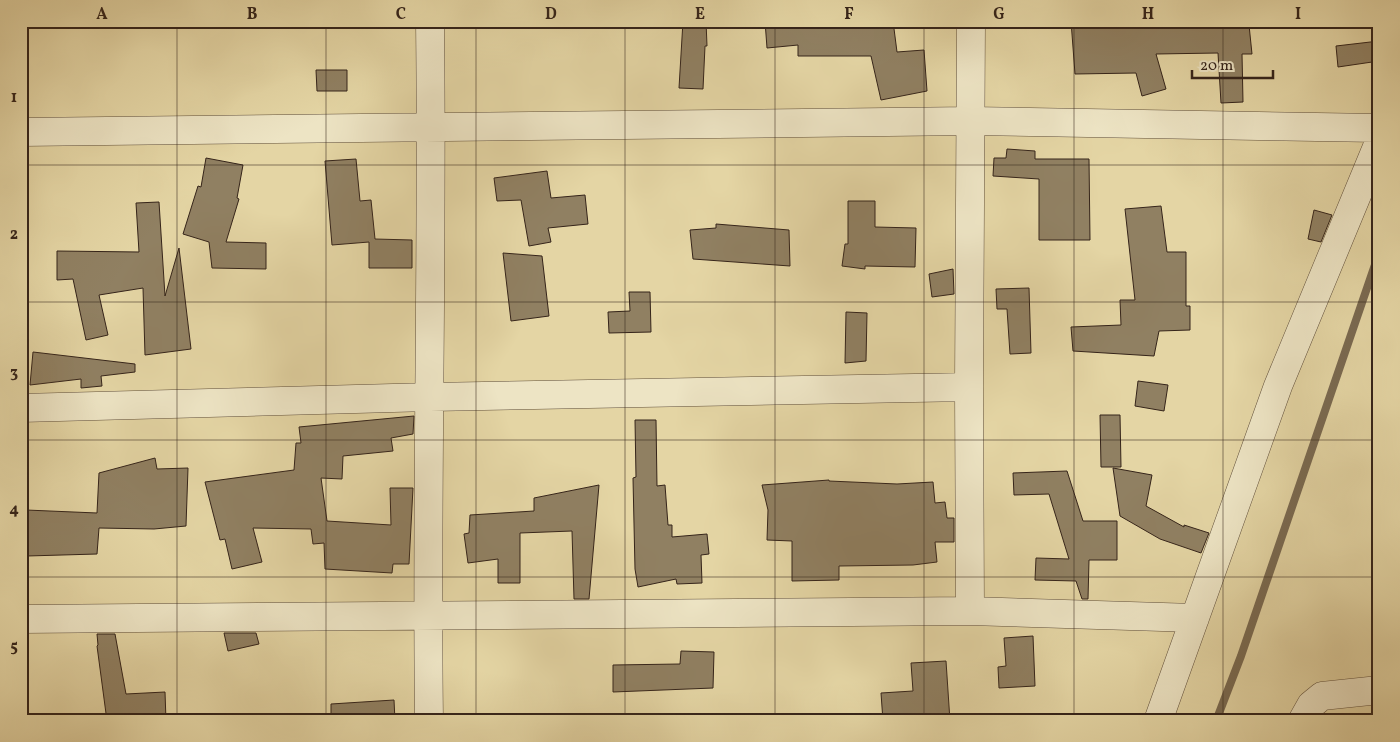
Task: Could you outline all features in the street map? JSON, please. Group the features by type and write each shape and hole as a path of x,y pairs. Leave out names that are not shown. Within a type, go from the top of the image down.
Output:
{"street":[{"path":"429,721 428,615 432,127 430,21"},
{"path":"970,611 971,21"},
{"path":"21,132 971,121 1379,128"},
{"path":"1158,721 1278,386 1379,142"},
{"path":"21,408 430,397 969,387"},
{"path":"21,619 970,611 1195,618"},
{"path":"1302,721 1311,705 1322,696 1379,690"}],"building":[{"path":"683,21 706,21 707,46 705,46 703,89 679,88"},
{"path":"765,21 893,21 897,52 924,50 927,91 881,100 871,56 798,56 798,45 767,48"},
{"path":"1071,21 1185,21 1185,28 1249,25 1252,54 1242,54 1243,102 1221,103 1218,53 1156,54 1166,89 1142,96 1136,73 1075,74"},
{"path":"1379,41 1379,61 1338,67 1336,46"},
{"path":"316,70 347,70 347,91 317,91"},
{"path":"1007,149 1035,151 1035,159 1089,159 1090,240 1039,240 1039,179 993,176 994,158 1006,158"},
{"path":"206,158 243,165 237,198 239,199 226,242 266,243 266,269 212,268 209,242 183,234 198,186 201,187"},
{"path":"356,159 360,201 371,200 375,239 412,240 412,268 369,268 369,242 332,245 325,161"},
{"path":"547,171 551,198 585,195 588,224 548,228 551,242 529,246 521,200 497,201 494,178"},
{"path":"848,201 875,201 875,227 916,228 915,267 865,266 865,269 842,266 845,244 848,244"},
{"path":"159,202 165,296 179,248 191,349 145,355 143,288 99,295 108,335 86,340 73,279 57,280 57,251 139,252 136,203"},
{"path":"1161,206 1167,252 1186,252 1186,306 1190,306 1190,330 1159,331 1154,356 1073,351 1071,327 1121,325 1120,300 1135,300 1125,209"},
{"path":"1314,210 1332,215 1321,242 1308,239"},
{"path":"716,224 789,230 790,266 693,259 690,230 716,228"},
{"path":"503,253 542,256 549,316 511,321"},
{"path":"953,269 954,294 932,297 929,274"},
{"path":"1029,288 1031,353 1010,354 1007,309 997,309 996,289"},
{"path":"629,292 650,292 651,332 609,333 608,312 630,311"},
{"path":"846,312 867,313 866,361 845,363"},
{"path":"33,352 135,364 135,372 101,376 102,386 81,388 81,379 30,385"},
{"path":"1138,381 1168,385 1164,411 1135,406"},
{"path":"1100,415 1120,415 1121,467 1101,467"},
{"path":"414,416 413,434 391,438 393,451 343,456 342,479 321,478 327,521 391,525 390,488 413,488 409,564 393,564 392,573 325,569 324,543 313,544 311,529 253,528 262,562 232,569 225,539 220,540 205,482 294,470 296,443 301,443 299,427"},
{"path":"635,420 656,420 657,486 665,485 668,525 672,525 672,537 707,534 709,554 701,555 702,583 677,584 676,579 638,587 635,569 633,478 636,477"},
{"path":"155,458 157,469 188,468 186,526 154,529 99,528 97,554 27,556 26,510 97,513 99,473"},
{"path":"1113,468 1152,475 1146,506 1184,527 1184,525 1209,533 1201,553 1160,539 1120,516"},
{"path":"1067,471 1083,521 1117,521 1117,560 1089,560 1088,599 1082,599 1076,581 1035,580 1036,558 1069,559 1049,494 1014,495 1013,473"},
{"path":"829,480 897,484 933,482 935,503 945,502 947,518 954,518 954,542 935,542 937,562 913,565 839,566 839,580 792,581 792,541 767,540 768,510 762,485"},
{"path":"599,485 589,599 574,599 572,531 520,533 520,583 498,583 498,559 468,563 464,534 469,533 470,515 534,511 534,498"},
{"path":"224,633 256,633 259,644 228,651"},
{"path":"97,634 115,634 126,694 165,692 166,721 107,721"},
{"path":"1033,636 1035,686 999,688 998,667 1006,666 1004,638"},
{"path":"681,651 714,652 713,688 613,692 613,665 680,664"},
{"path":"946,661 950,721 883,721 881,693 913,691 911,663"},
{"path":"394,700 395,721 331,721 331,704"}],"waterway":[{"path":"1216,721 1241,656 1379,253"}]}
